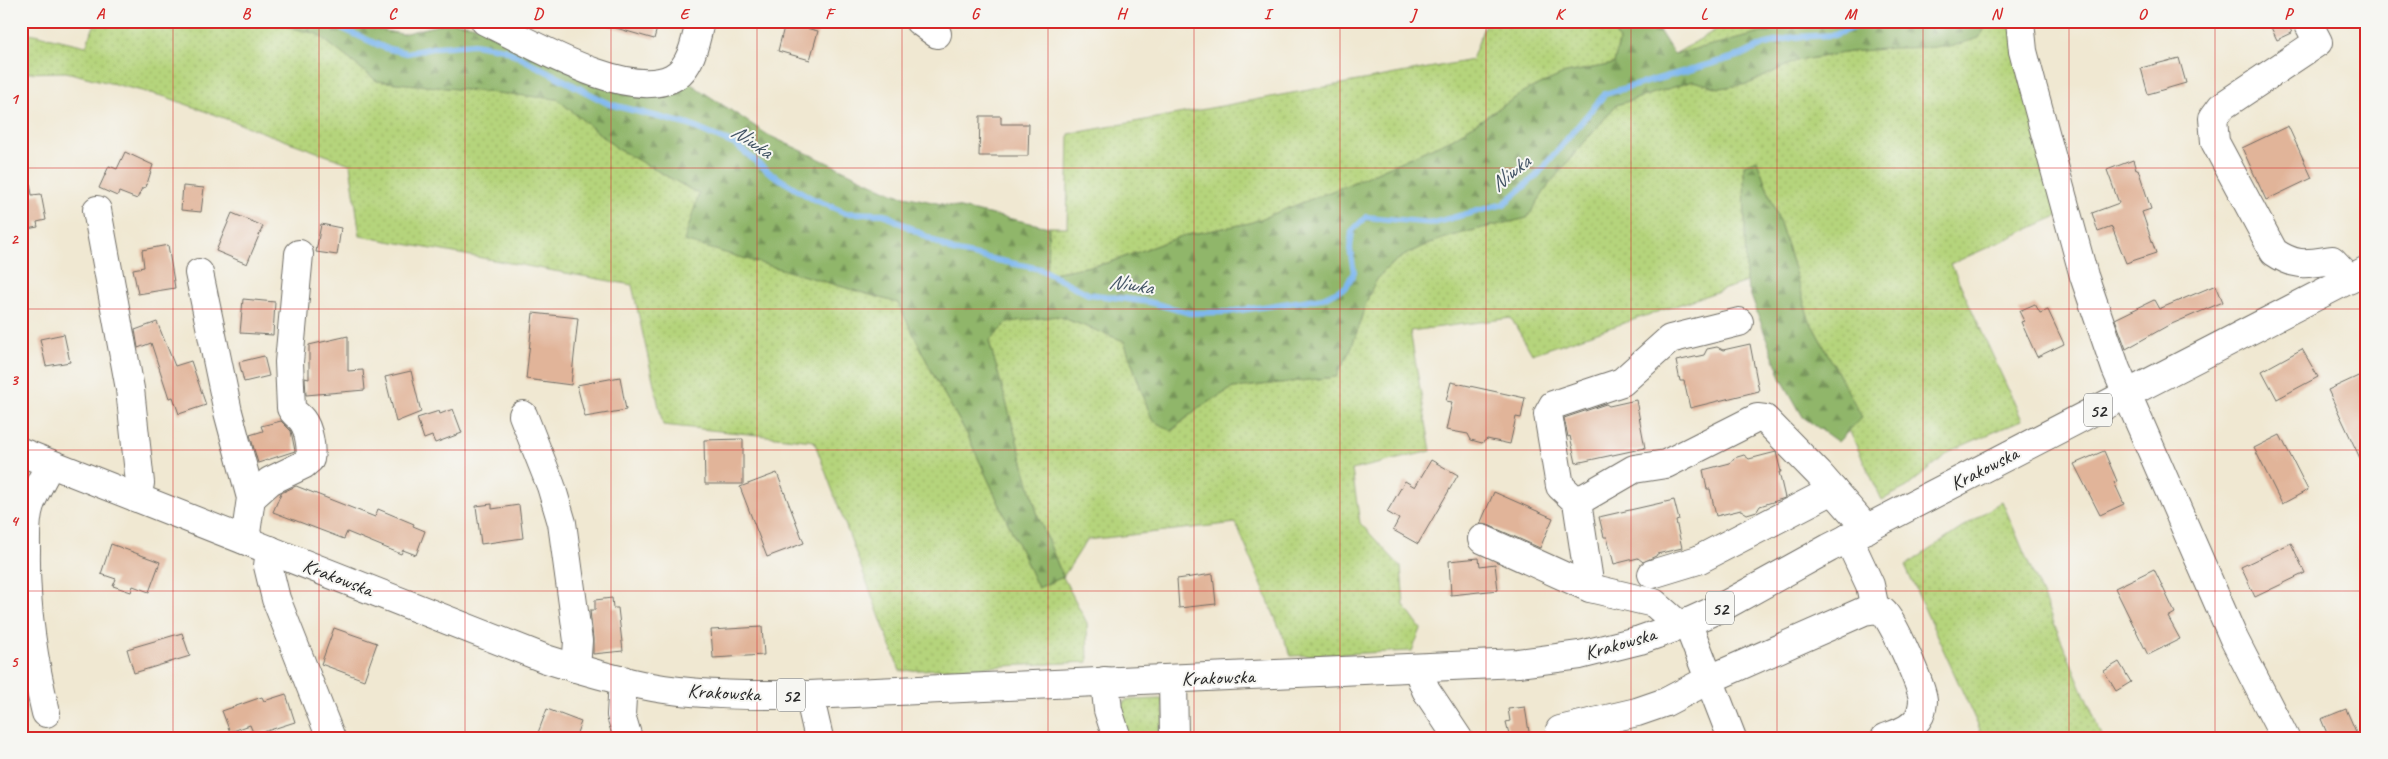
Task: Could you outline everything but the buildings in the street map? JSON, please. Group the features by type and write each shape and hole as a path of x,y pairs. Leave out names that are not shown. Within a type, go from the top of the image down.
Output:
{"main road":[{"path":"485,21 576,65 614,79 642,85 672,78 687,63 700,21"},
{"path":"2020,21 2023,51 2084,276 2116,369 2234,639 2285,738"},
{"path":"2307,21 2318,42 2221,107 2214,118 2214,135 2274,252 2288,262 2307,264 2332,260 2362,275"},
{"path":"97,210 130,389 140,482 137,498"},
{"path":"251,498 270,481 310,459 311,451 303,421 291,408 289,362 299,254"},
{"path":"199,273 228,412 251,498 245,540"},
{"name":"Krakowska","path":"21,452 546,658 576,668 664,689 708,693 810,695 1518,663 1580,655 1640,640 1722,607 2127,394 2362,275"},
{"path":"1590,588 1578,502 1560,486 1548,414 1553,405 1622,382 1670,339 1739,322"},
{"path":"523,415 562,523 578,641 576,668"},
{"path":"1578,502 1634,469 1666,464 1756,418 1765,419 1833,490 1858,534 1875,609"},
{"path":"46,713 34,663 26,564 26,529 30,505 50,464"},
{"path":"1652,574 1698,560 1833,490"},
{"path":"1482,539 1590,588 1654,603 1683,624 1710,679 1732,738"},
{"path":"270,550 268,566 276,599 331,738"},
{"path":"1560,730 1637,712 1666,702 1710,679 1864,611 1875,609 1883,612 1891,622 1918,684 1923,702 1920,716 1908,729 1885,738"},
{"path":"1417,668 1426,690 1458,738"},
{"path":"1173,679 1174,738"},
{"path":"623,680 621,715 628,738"},
{"path":"1104,682 1108,710 1117,738"},
{"path":"810,695 819,738"}],"green space":[{"path":"96,21 265,21 317,34 377,81 557,99 618,149 699,194 685,241 898,303 936,380 967,434 1038,588 1063,577 1087,623 1088,662 900,671 814,441 663,425 632,285 360,236 350,164 166,97 66,72 21,73 21,31 86,46"},
{"path":"265,21 351,21 363,27 402,34 451,22 485,27 570,68 688,82 768,135 895,194 1049,227 1046,274 1108,263 1182,236 1250,223 1345,186 1452,139 1527,90 1566,73 1614,64 1619,41 1610,21 1653,21 1674,54 1754,35 1796,21 1989,21 1979,38 1949,47 1894,48 1850,52 1796,61 1748,84 1720,88 1693,81 1616,105 1550,183 1527,218 1450,236 1431,243 1412,251 1382,273 1372,288 1356,335 1336,377 1233,388 1198,408 1171,431 1152,420 1124,341 1058,316 1008,322 989,341 1038,516 1063,577 1038,588 967,434 936,380 898,303 684,241 699,194 618,149 557,99 377,81 317,34"},
{"path":"1486,21 1610,21 1619,41 1614,64 1566,73 1527,90 1452,139 1345,186 1250,223 1182,236 1108,263 1046,274 1049,227 1067,227 1069,134 1472,60"},
{"path":"1731,21 1796,21 1754,35 1673,55"},
{"path":"1989,21 2014,21 2062,214 1951,264 2022,420 1952,450 1907,487 1882,500 1849,430 1861,417 1809,319 1781,226 1757,160 1744,165 1746,282 1532,354 1511,318 1410,331 1431,451 1352,470 1360,523 1401,567 1404,606 1421,629 1412,651 1291,656 1236,523 1087,540 1063,577 1038,516 989,341 1008,321 1058,316 1124,341 1152,420 1172,431 1198,408 1233,388 1336,377 1356,335 1372,288 1382,273 1412,251 1431,243 1450,236 1527,218 1550,183 1616,105 1693,81 1720,88 1748,84 1796,61 1850,52 1979,38"},
{"path":"1757,160 1781,226 1809,319 1862,417 1838,442 1803,417 1781,378 1746,282 1744,165"},
{"path":"2002,501 2103,738 1977,738 1980,730 1905,566"},
{"path":"1162,699 1167,738 1124,738 1121,707 1126,700"}],"waterway":[{"name":"Niwka","path":"326,21 385,48 407,53 438,47 474,44 504,49 609,104 689,125 736,145 770,173 811,198 846,213 884,214 953,251 1040,269 1088,294 1149,302 1190,313 1228,312 1323,298 1346,287 1354,272 1350,249 1352,231 1366,217 1433,223 1504,204 1536,176 1605,94 1742,55 1763,45 1794,37 1834,35 1871,21"}]}
